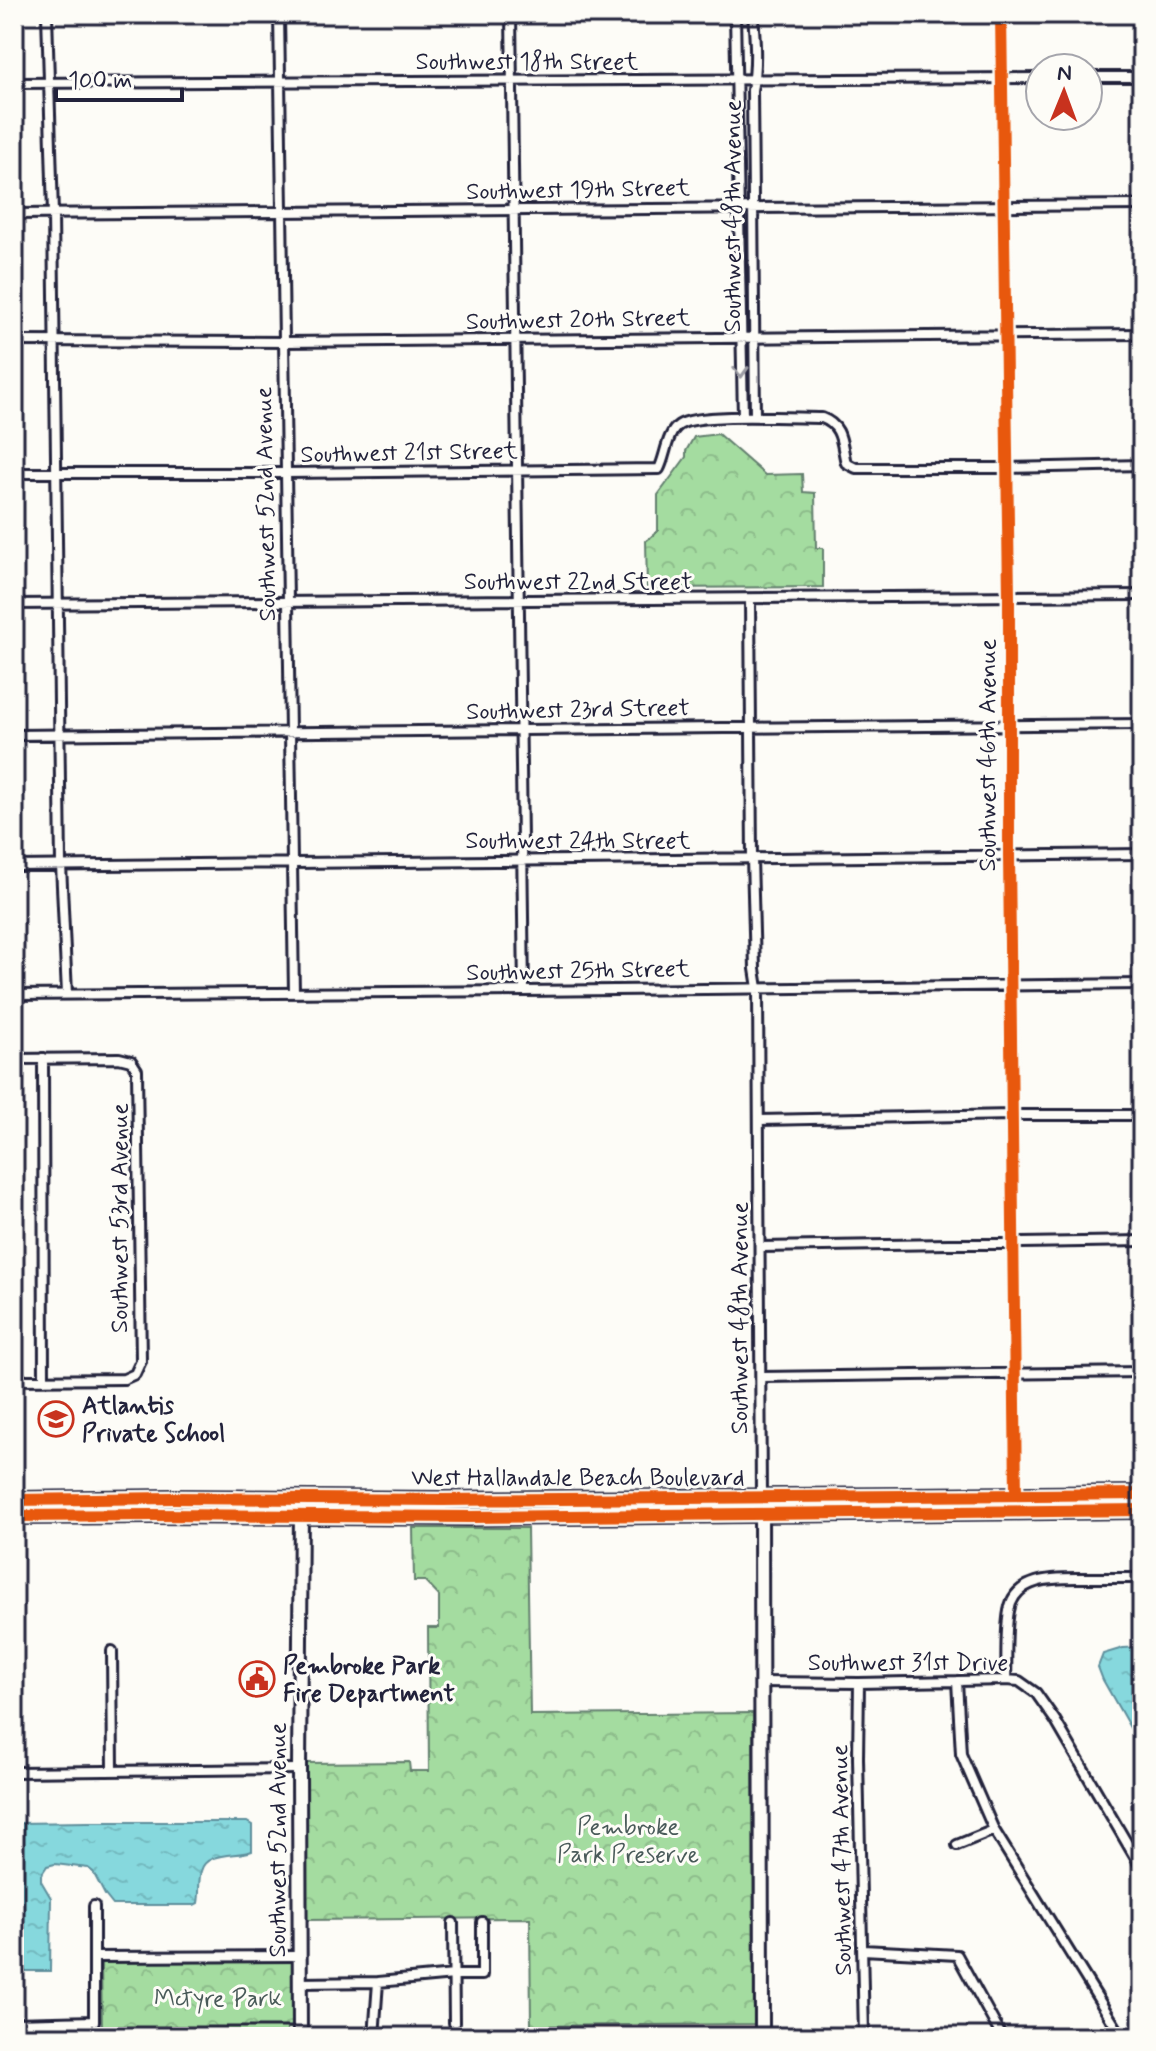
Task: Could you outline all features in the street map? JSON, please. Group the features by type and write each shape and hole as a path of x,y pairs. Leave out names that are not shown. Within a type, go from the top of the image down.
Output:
{"main road":[{"path":"1019,1511 1032,1502 1087,1501 1100,1494"},
{"name":"West Hallandale Beach Boulevard","path":"14,1516 470,1517 1016,1495 1142,1494"},
{"path":"920,1513 938,1505 997,1504 1016,1495"},
{"name":"West Hallandale Beach Boulevard","path":"14,1500 442,1500 762,1505 920,1513 1142,1510"},
{"path":"442,1500 470,1517"}],"street":[{"path":"47,14 53,214 61,865 67,994"},
{"name":"Southwest 52nd Avenue","path":"279,14 294,993"},
{"path":"511,14 524,991"},
{"name":"Southwest 48th Avenue","path":"735,14 743,417"},
{"name":"Southwest 48th Avenue","path":"753,14 755,417"},
{"name":"Southwest 46th Avenue","path":"1001,14 1016,1495"},
{"path":"1104,77 1142,77"},
{"name":"Southwest 18th Street","path":"14,83 1024,78"},
{"name":"Southwest 19th Street","path":"14,214 1142,205"},
{"name":"Southwest 20th Street","path":"14,341 285,342 1142,334"},
{"path":"743,417 822,418 831,422 838,430 846,463 856,468 1142,465"},
{"name":"Southwest 21st Street","path":"14,473 659,469 671,434 678,425 696,418 743,417"},
{"name":"Southwest 22nd Street","path":"14,604 1142,595"},
{"name":"Southwest 48th Avenue","path":"750,600 752,858 760,1120 762,2037"},
{"name":"Southwest 23rd Street","path":"14,735 1142,724"},
{"name":"Southwest 24th Street","path":"14,866 1142,854"},
{"name":"Southwest 25th Street","path":"14,995 1142,984"},
{"path":"14,1059 43,1058 44,1380 14,1380"},
{"name":"Southwest 53rd Avenue","path":"43,1058 119,1058 131,1061 137,1070 141,1361 135,1374 124,1379 44,1380"},
{"path":"760,1120 1142,1115"},
{"path":"761,1247 1142,1241"},
{"path":"761,1377 1142,1372"},
{"name":"Southwest 52nd Avenue","path":"300,2037 302,1499"},
{"path":"1006,1680 1009,1610 1021,1589 1048,1578 1142,1578"},
{"path":"112,1651 113,1771"},
{"path":"957,1681 961,1754 994,1830 1122,2037"},
{"name":"Southwest 31st Drive","path":"762,1682 1019,1681 1036,1693 1049,1711 1142,1869"},
{"name":"Southwest 47th Avenue","path":"859,1683 864,2037"},
{"path":"14,1772 299,1769"},
{"path":"957,1845 994,1830"},
{"path":"14,2023 94,2021 94,1906"},
{"path":"299,1983 378,1982 482,1975 482,1922"},
{"path":"453,1923 454,2023"},
{"path":"863,1950 957,1955 1002,2037"},
{"path":"94,1957 299,1956"},
{"path":"374,2037 378,1982"}],"shaded area":[{"path":"754,2024 755,2037 431,2037 431,2027"}],"green space":[{"path":"718,434 765,475 802,474 803,492 815,493 816,548 823,548 823,587 647,588 646,541 658,531 658,495 686,457 694,437"},
{"name":"Pembroke Park Preserve","path":"413,1528 527,1528 530,1715 753,1713 754,2024 531,2026 530,1918 307,1920 306,1763 409,1762 410,1771 429,1771 428,1628 439,1628 439,1596 425,1581 414,1581"},
{"name":"Mctyre Park","path":"296,1956 297,2028 287,2028 287,2037 14,2037 14,2031 102,2030 101,1958"}],"water":[{"path":"1142,1647 1142,1749 1098,1667 1103,1654"},
{"path":"247,1822 252,1825 252,1851 209,1860 200,1875 198,1903 194,1905 113,1905 88,1868 47,1866 41,1881 51,1898 50,1971 20,1971 17,1823"}],"cycle path":[{"path":"1001,14 1016,1495"},
{"path":"14,1500 1142,1494"},
{"path":"14,1516 470,1517 1142,1510"}],"place":[{"name":"Atlantis Private School","path":"56,1419"},
{"name":"Pembroke Park Fire Department","path":"257,1679"}]}
